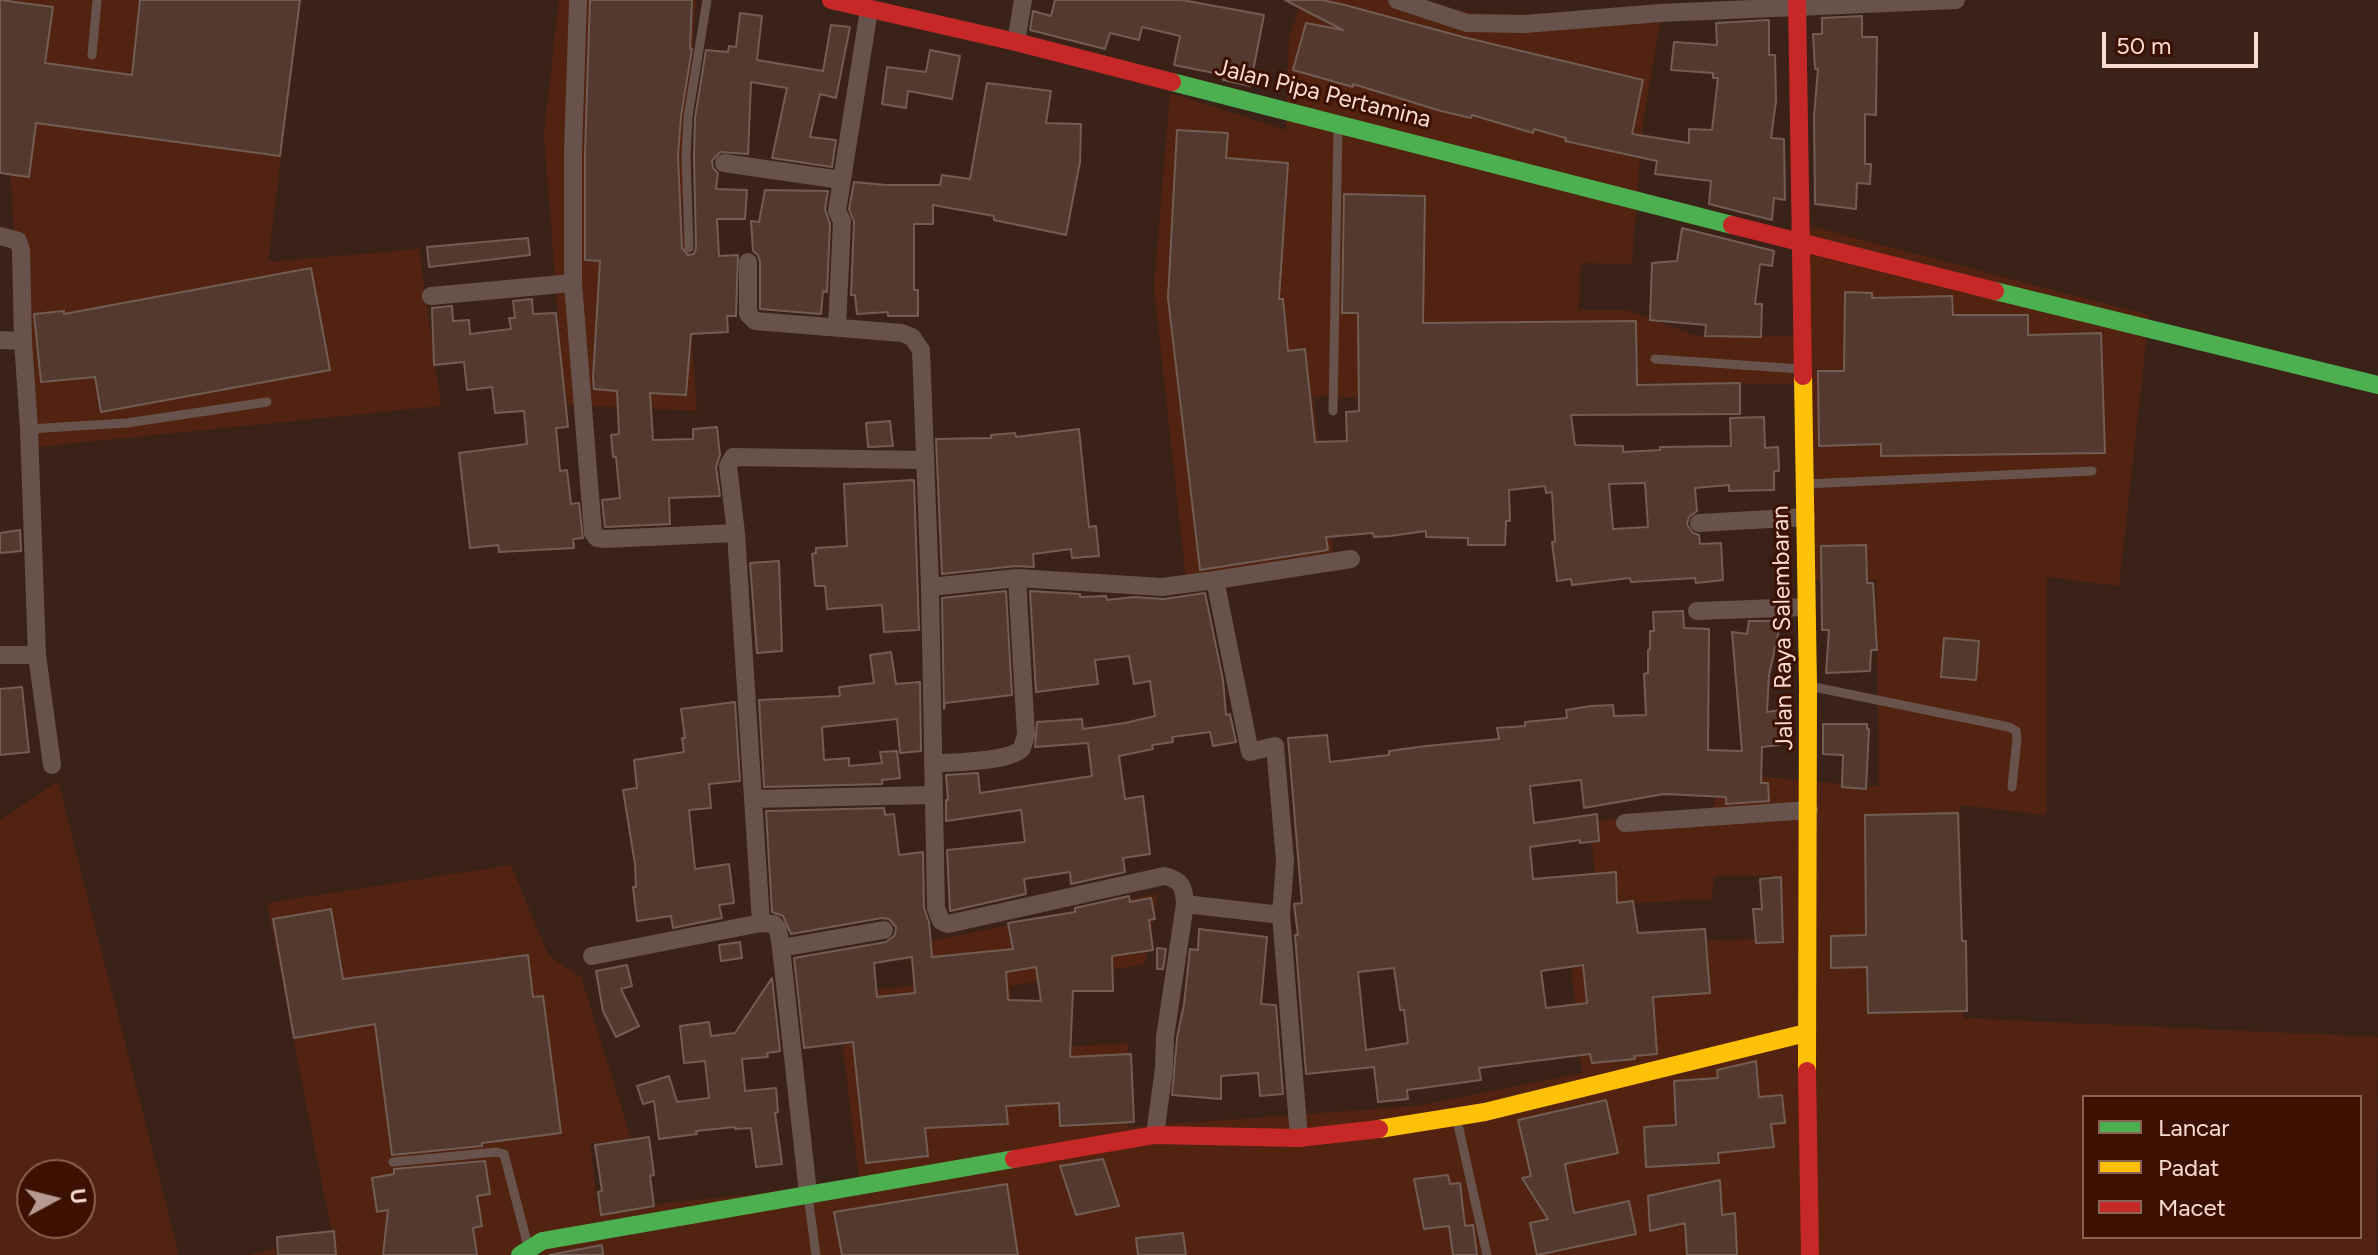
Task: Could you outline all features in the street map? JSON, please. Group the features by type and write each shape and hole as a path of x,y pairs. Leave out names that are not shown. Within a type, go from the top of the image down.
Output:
{"street":[{"path":"578,0 573,283 593,533 597,538 605,539 736,533"},
{"name":"Jalan Pipa Pertamina","path":"831,0 1016,42 1338,122 1801,243 2378,385"},
{"path":"1016,42 1023,0"},
{"path":"1397,0 1467,23 1511,24 1797,4 1956,0"},
{"name":"Jalan Raya Salembaran","path":"1797,4 1808,686 1806,1033 1810,1255"},
{"path":"837,327 842,221 837,211 869,10"},
{"path":"724,163 841,180"},
{"path":"0,236 18,241 21,250 37,655 52,765"},
{"path":"748,262 748,314 751,319 902,333 918,342 921,350 930,587 936,908 941,921 948,924 1164,876 1176,879 1184,888 1185,904 1165,1037 1155,1135"},
{"path":"431,296 573,283"},
{"path":"0,340 23,341"},
{"path":"761,923 736,533 728,466 733,457 923,460"},
{"path":"1699,523 1806,517"},
{"path":"930,587 1017,578 1162,587 1351,559"},
{"path":"933,764 1001,758 1023,747 1026,735 1017,578"},
{"path":"1215,580 1250,752 1275,746 1285,861 1281,915 1299,1138"},
{"path":"1697,611 1806,607"},
{"path":"0,655 37,655"},
{"path":"753,799 933,795"},
{"path":"1625,823 1809,810"},
{"path":"1185,904 1281,915"},
{"path":"592,956 761,923 774,924 778,929 781,948 808,1193"},
{"path":"781,948 884,930"},
{"path":"524,1252 542,1241 1155,1135 1299,1138 1422,1124 1485,1112 1806,1033"}],"lane":[{"path":"92,55 97,0"},
{"path":"689,248 688,117 707,0"},
{"path":"1333,411 1338,122"},
{"path":"1655,359 1803,369"},
{"path":"29,429 127,423 267,402"},
{"path":"1805,484 2092,471"},
{"path":"1808,686 2009,727 2016,731 2017,738 2012,787"},
{"path":"1457,1117 1487,1255"},
{"path":"393,1162 496,1152 504,1154 524,1252"},
{"path":"808,1193 816,1255"}],"shaded area":[{"path":"0,0 300,0 268,262 419,249 441,406 27,448"},
{"path":"559,0 696,0 682,211 697,411 565,405 544,135"},
{"path":"1302,0 1413,0 1471,13 1661,18 1642,129 1632,264 1581,263 1579,310 1626,310 1697,336 1803,336 1798,223 2149,315 2119,586 2047,577 2046,815 1960,805 1963,1018 2378,1037 2376,1255 248,1255 332,1235 267,903 511,865 548,955 581,977 632,1142 590,1143 598,1210 755,1194 859,1178 836,993 914,986 909,946 1158,893 1145,964 1010,986 1013,1050 1128,1043 1128,1127 1416,1106 1582,1073 1571,965 1647,941 1774,939 1773,875 1714,876 1712,899 1633,903 1598,909 1590,821 1714,811 1717,773 1879,787 1876,580 1803,581 1803,384 1558,382 1559,405 1313,396 1335,566 1187,588 1154,288 1170,93 1286,130 1289,39"},
{"path":"58,781 179,1255 0,1255 0,820"}],"building":[{"path":"0,0 53,7 45,63 132,75 140,0 300,0 280,156 36,123 29,177 0,173"},
{"path":"590,0 692,0 692,49 678,156 682,248 688,255 694,254 696,248 695,118 706,50 728,52 729,46 736,47 740,13 762,16 757,60 823,71 831,25 850,27 836,98 820,94 810,137 836,140 832,167 772,158 787,88 751,82 748,154 720,152 712,161 718,173 716,189 747,190 745,219 717,219 719,256 738,255 736,316 727,316 728,332 691,334 686,395 650,393 653,440 693,439 693,429 717,427 720,455 716,467 720,496 669,498 670,524 605,527 602,500 620,498 611,435 619,434 617,391 594,389 600,261 585,260"},
{"path":"1055,0 1182,0 1264,15 1250,86 1223,80 1224,75 1174,65 1180,36 1142,27 1139,40 1110,33 1105,49 1030,30 1033,11 1051,16"},
{"path":"1285,0 1322,0 1345,5 1643,80 1632,134 1689,143 1689,129 1712,130 1718,78 1713,78 1713,73 1671,70 1674,42 1717,45 1716,23 1769,20 1769,55 1775,55 1776,101 1771,138 1784,139 1785,200 1774,198 1772,220 1709,204 1711,181 1655,174 1657,161 1565,141 1566,138 1534,129 1533,133 1472,115 1471,118 1441,111 1353,84 1353,87 1293,70 1306,23 1343,30"},
{"path":"1862,16 1862,37 1877,37 1876,115 1865,114 1865,164 1871,164 1870,184 1857,183 1856,209 1815,204 1814,116 1818,69 1815,69 1813,34 1822,34 1822,18"},
{"path":"930,50 960,56 952,99 908,91 906,108 882,104 887,67 926,72"},
{"path":"987,83 1051,91 1046,123 1081,124 1080,162 1066,235 994,220 994,216 933,205 933,224 914,224 914,290 918,290 918,316 888,316 888,312 857,314 855,295 851,295 854,222 849,209 854,182 940,185 942,175 970,179"},
{"path":"1177,130 1228,133 1226,158 1288,163 1279,299 1283,299 1288,351 1305,349 1315,442 1347,441 1346,412 1359,411 1358,313 1342,313 1344,194 1425,196 1423,323 1636,321 1637,385 1740,383 1740,414 1571,415 1575,445 1623,446 1623,452 1660,450 1660,447 1731,446 1730,418 1764,417 1765,448 1778,447 1779,471 1774,471 1774,490 1729,491 1729,485 1695,488 1697,511 1689,517 1687,524 1693,533 1699,535 1700,544 1721,543 1723,580 1696,583 1695,578 1631,582 1630,578 1572,585 1571,579 1557,581 1552,542 1555,542 1552,492 1546,493 1545,486 1509,490 1510,521 1506,521 1505,545 1468,545 1468,538 1426,537 1426,531 1374,537 1373,533 1326,537 1328,550 1200,570 1168,298","holes":["1645,483 1648,527 1613,529 1609,484"]},
{"path":"765,190 828,191 825,209 830,224 827,292 823,291 821,314 760,309 760,262 753,251 751,221 759,222"},
{"path":"1682,228 1774,251 1772,266 1760,264 1755,304 1762,304 1761,337 1705,336 1706,325 1650,320 1652,263 1677,261"},
{"path":"528,238 530,255 429,267 427,247"},
{"path":"311,268 330,370 101,412 95,377 41,382 34,314 64,311 64,314"},
{"path":"1845,292 1872,293 1872,298 1952,296 1953,315 2028,315 2028,335 2101,333 2105,453 1881,456 1881,444 1819,446 1818,371 1844,371"},
{"path":"532,299 533,314 556,313 568,427 556,428 560,471 567,470 571,504 579,503 583,538 573,539 574,548 499,552 498,545 470,548 459,453 527,444 524,411 495,413 492,387 467,390 464,362 434,365 432,308 452,306 453,321 469,320 470,334 511,329 509,318 515,318 513,301"},
{"path":"890,421 893,446 868,447 866,423"},
{"path":"1079,429 1089,527 1096,526 1099,556 1072,558 1071,549 1033,554 1034,567 942,574 936,439 991,438 991,435 1015,433 1016,437"},
{"path":"914,480 919,630 884,632 882,605 827,609 825,586 815,586 812,554 816,553 816,548 847,546 844,484"},
{"path":"20,530 21,551 0,553 0,533"},
{"path":"1866,545 1867,583 1873,583 1877,650 1871,650 1870,671 1826,673 1829,630 1822,630 1821,546"},
{"path":"779,561 782,651 757,653 750,563"},
{"path":"1006,591 1012,695 945,703 944,709 942,598"},
{"path":"1030,591 1080,594 1080,597 1106,596 1107,600 1134,597 1164,599 1205,593 1223,680 1226,715 1230,714 1236,742 1213,746 1210,732 1172,737 1173,742 1119,756 1125,799 1143,796 1150,854 1123,858 1125,872 1071,884 1070,872 1024,879 1026,894 950,911 947,850 1025,842 1021,810 946,821 946,775 978,773 980,793 1092,776 1088,743 1035,747 1037,722 1082,719 1083,729 1155,716 1150,681 1134,684 1129,656 1095,660 1098,684 1036,692"},
{"path":"1683,611 1684,628 1709,629 1708,750 1742,751 1732,632 1747,634 1749,621 1781,621 1769,675 1767,712 1781,710 1780,745 1762,747 1761,783 1768,783 1769,801 1726,804 1726,797 1664,794 1584,808 1581,780 1530,786 1534,823 1597,814 1599,841 1580,843 1580,840 1530,847 1533,879 1616,872 1617,903 1633,901 1638,933 1705,929 1710,993 1653,997 1657,1054 1634,1056 1635,1059 1592,1063 1590,1054 1479,1068 1481,1080 1407,1090 1408,1099 1378,1102 1374,1067 1306,1074 1294,904 1302,903 1288,738 1327,735 1330,762 1389,755 1389,751 1499,739 1497,728 1567,718 1566,710 1591,706 1613,705 1614,716 1646,715 1644,674 1648,673 1650,631 1654,631 1653,612","holes":["1583,965 1587,1003 1546,1008 1541,971","1394,968 1408,1043 1366,1050 1358,972"]},
{"path":"1944,638 1979,641 1976,680 1941,677"},
{"path":"891,652 896,684 920,682 921,751 900,753 897,719 822,727 824,760 849,758 849,766 882,763 880,752 897,751 900,778 882,780 882,784 764,787 759,700 840,696 839,687 874,683 870,655"},
{"path":"22,687 29,752 0,755 0,689"},
{"path":"735,702 740,781 709,784 711,808 689,810 695,869 729,864 734,903 719,905 722,918 673,928 671,916 637,921 633,887 636,887 635,864 623,790 637,788 634,760 684,752 681,709"},
{"path":"1823,724 1867,724 1866,789 1842,787 1843,755 1823,754"},
{"path":"884,808 885,815 894,814 899,855 923,852 924,908 929,922 932,957 1013,949 1008,923 1075,912 1075,908 1129,896 1130,902 1151,898 1155,919 1149,920 1153,950 1112,956 1113,991 1073,991 1070,1057 1131,1054 1134,1122 1060,1126 1059,1103 1006,1106 1008,1124 925,1128 928,1156 866,1163 853,1042 804,1048 794,958 886,942 895,935 896,927 889,919 882,918 791,934 783,916 772,912 766,811","holes":["912,957 915,993 877,997 874,963","1036,967 1041,1001 1008,1000 1006,972"]},
{"path":"1958,813 1967,1011 1868,1013 1867,967 1831,968 1831,936 1866,935 1865,815"},
{"path":"1781,877 1783,942 1756,943 1753,909 1762,909 1760,879"},
{"path":"331,909 343,979 528,955 533,997 543,996 561,1133 482,1143 482,1146 392,1155 375,1024 294,1038 273,919"},
{"path":"1199,929 1267,937 1261,1004 1276,1005 1283,1094 1260,1096 1258,1073 1221,1076 1221,1099 1172,1095 1190,949 1198,950"},
{"path":"740,942 742,958 721,961 719,945"},
{"path":"1157,948 1166,949 1163,969 1157,969"},
{"path":"627,965 632,986 621,989 639,1026 616,1037 603,1011 596,971"},
{"path":"772,978 780,1051 767,1053 768,1057 742,1059 745,1091 776,1088 778,1112 775,1113 782,1164 756,1167 751,1128 696,1131 697,1134 659,1139 654,1101 643,1104 637,1086 669,1076 677,1102 709,1098 705,1061 684,1063 680,1026 709,1022 711,1036 735,1033"},
{"path":"1756,1061 1759,1097 1782,1095 1785,1123 1771,1124 1774,1147 1718,1153 1719,1163 1646,1167 1644,1127 1676,1125 1674,1081 1718,1078 1717,1070"},
{"path":"1606,1100 1618,1153 1565,1164 1574,1213 1629,1201 1636,1234 1537,1255 1530,1223 1548,1219 1522,1178 1531,1176 1518,1120"},
{"path":"649,1137 654,1206 601,1215 598,1192 602,1191 595,1145"},
{"path":"1103,1159 1119,1206 1076,1215 1060,1166"},
{"path":"485,1161 490,1194 477,1196 482,1226 473,1228 477,1255 383,1255 388,1210 377,1212 372,1178 394,1174 394,1169"},
{"path":"1448,1175 1450,1184 1460,1183 1465,1226 1473,1225 1477,1255 1453,1255 1449,1226 1424,1229 1414,1179"},
{"path":"1720,1180 1722,1215 1735,1213 1737,1255 1687,1255 1685,1223 1650,1231 1648,1196"},
{"path":"1007,1184 1018,1255 842,1255 834,1212"},
{"path":"334,1231 336,1255 278,1255 277,1237"},
{"path":"1183,1233 1186,1255 1138,1255 1136,1238"},
{"path":"602,1245 603,1255 549,1255"}],"traffic: fast":[{"path":"1172,82 1732,225"},
{"path":"1995,291 2378,385"},
{"path":"520,1255 542,1241 1014,1159"}],"traffic: slow":[{"path":"1803,376 1808,686 1807,1071"},
{"path":"1379,1129 1485,1112 1806,1033"}],"traffic: jam":[{"path":"831,0 1016,42 1172,82"},
{"path":"1797,0 1803,376"},
{"path":"1732,225 1995,291"},
{"path":"1807,1071 1810,1255"},
{"path":"1014,1159 1155,1135 1299,1138 1379,1129"}]}
